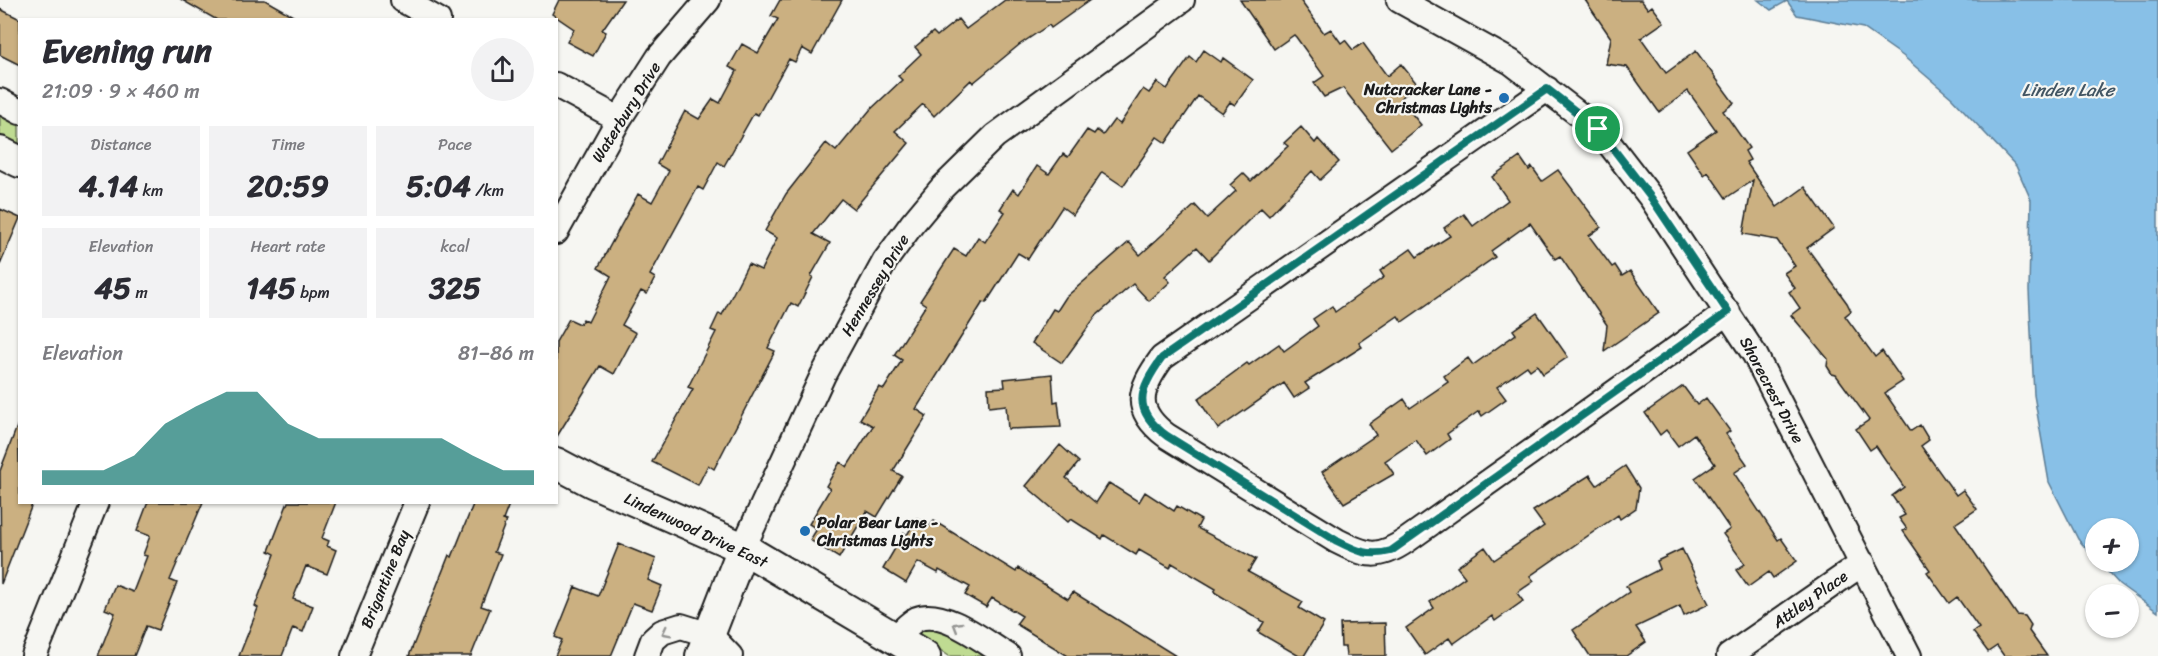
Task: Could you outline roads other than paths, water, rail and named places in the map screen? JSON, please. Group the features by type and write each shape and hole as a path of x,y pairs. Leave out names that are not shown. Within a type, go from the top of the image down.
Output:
{"street":[{"path":"403,0 434,18"},
{"name":"Waterbury Drive","path":"558,228 619,119 660,57 708,0"},
{"name":"Hennessey Drive","path":"647,656 653,640 670,628 681,626 713,649 743,548 828,365 885,261 912,224 942,188 994,135 1182,0"},
{"name":"Shorecrest Drive","path":"1400,0 1511,62 1598,129 1652,199 1755,355 1909,656"},
{"path":"558,86 619,119"},
{"path":"1547,89 1162,358 1147,378 1142,402 1149,422 1167,436 1337,541 1357,552 1374,555 1399,546 1728,312"},
{"path":"0,101 18,111"},
{"path":"0,152 18,161"},
{"name":"Lindenwood Drive East","path":"558,464 592,482 743,548 925,656"},
{"path":"34,656 95,504"},
{"name":"Brigantine Bay","path":"354,656 416,504"},
{"name":"Attley Place","path":"1729,656 1863,563"},
{"path":"895,637 917,620 931,616 944,618 1008,656"}],"water":[{"name":"Linden Lake","path":"1758,0 2158,0 2158,612 2139,598 2139,584 2119,584 2108,572 2139,572 2139,518 2085,518 2085,547 2078,539 2049,482 2034,395 2029,290 2031,200 2016,166 1952,98 1903,56 1863,28 1797,15 1787,1 1771,10"}],"place":[{"name":"Nutcracker Lane - Christmas Lights","path":"1504,98"},
{"name":"Polar Bear Lane - Christmas Lights","path":"805,531"}]}
